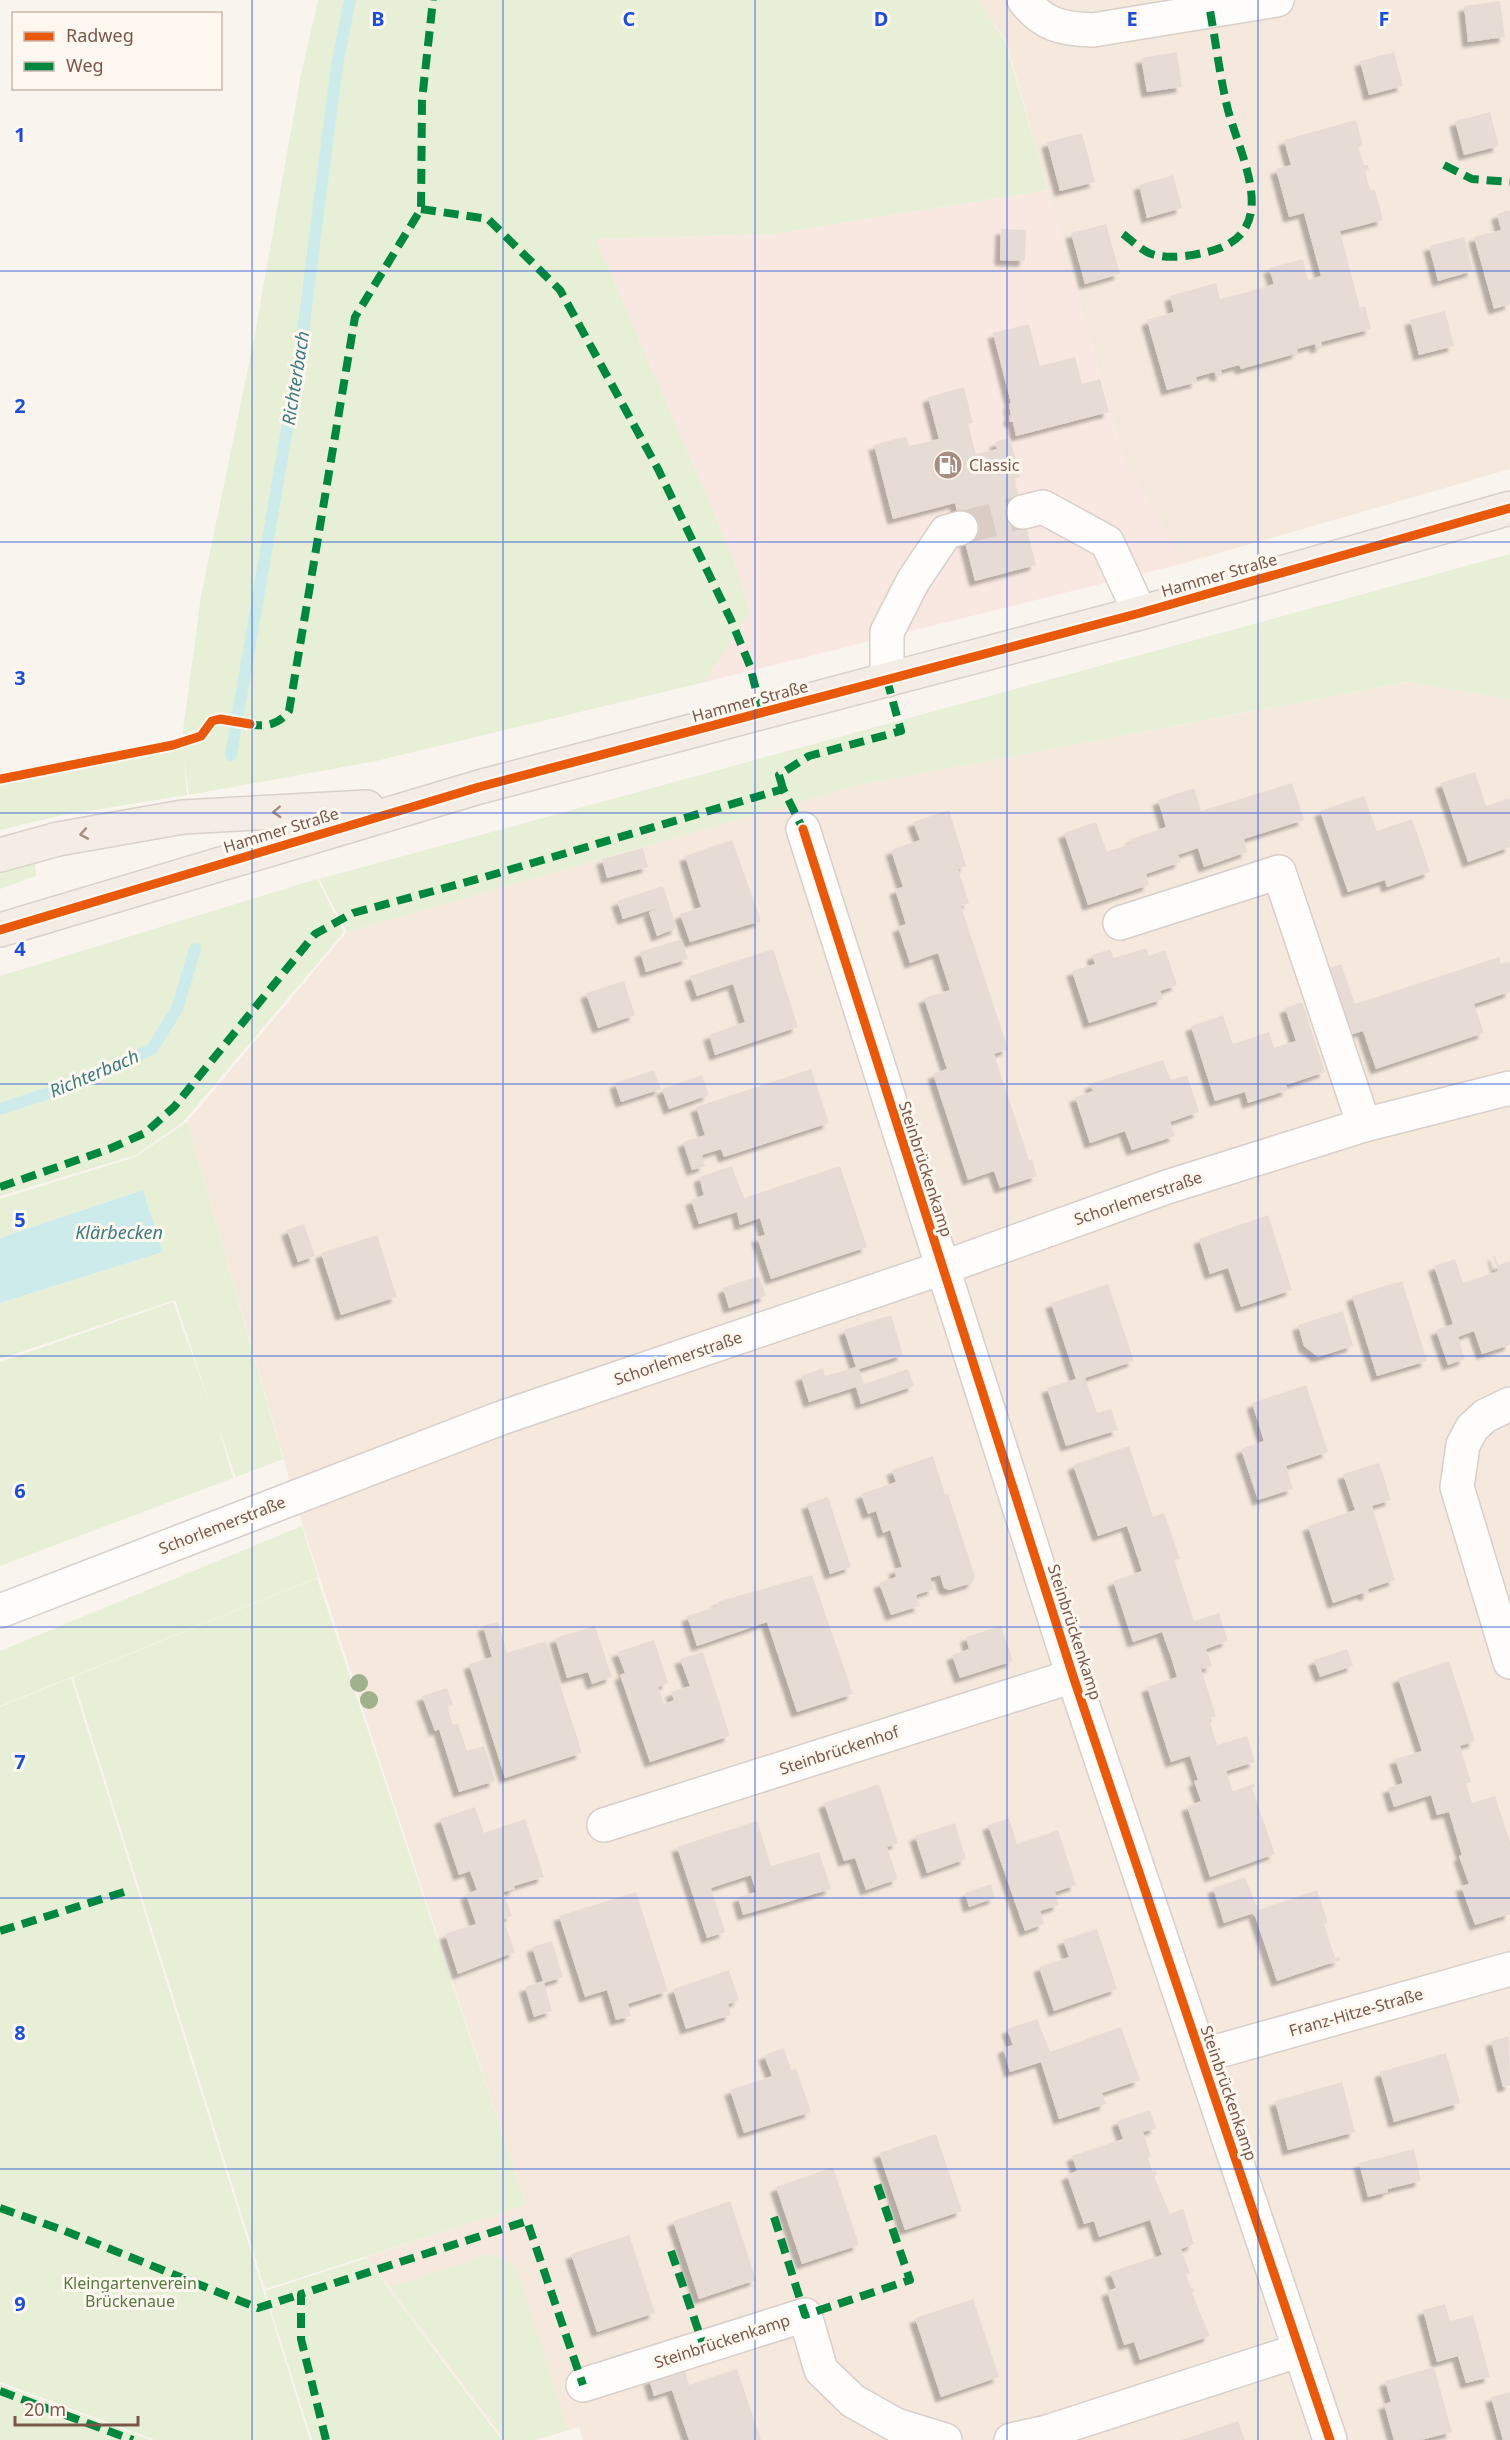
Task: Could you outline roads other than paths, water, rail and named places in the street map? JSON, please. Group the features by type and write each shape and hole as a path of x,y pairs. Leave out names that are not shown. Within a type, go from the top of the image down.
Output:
{"main road":[{"name":"Hammer Straße","path":"0,930 420,804 1140,612 1510,508"},
{"path":"0,855 58,839 183,817 420,804"}],"street":[{"path":"1024,0 1049,23 1067,29 1093,30 1276,0"},
{"path":"1023,512 1043,507 1107,542 1140,612"},
{"path":"887,680 887,632 914,581 946,532 961,528"},
{"name":"Steinbrückenkamp","path":"803,830 1073,1676 1330,2440"},
{"path":"1120,922 1279,872 1364,1125"},
{"name":"Schorlemerstraße","path":"0,1611 501,1418 942,1268 1167,1187 1364,1125 1510,1088"},
{"path":"1510,1404 1485,1416 1472,1428 1463,1445 1456,1487 1510,1662"},
{"name":"Steinbrückenhof","path":"604,1825 1073,1676"},
{"name":"Franz-Hitze-Straße","path":"1201,2056 1510,1969"},
{"name":"Steinbrückenkamp","path":"583,2385 805,2315 821,2370 853,2401 896,2425 945,2440"},
{"path":"1011,2440 1047,2432 1300,2350"}],"water":[{"name":"Klärbecken","path":"143,1190 163,1252 0,1303 0,1238"}],"waterway":[{"name":"Richterbach","path":"231,755 301,347 337,65 350,0"},
{"name":"Richterbach","path":"0,1109 79,1083 152,1049 177,1009 195,949"}],"tunnel":[{"path":"961,528 1023,512"}],"place":[{"name":"Classic","path":"948,465"}],"park label":[{"name":"Kleingartenverein Brückenaue","path":"130,2292"}]}
